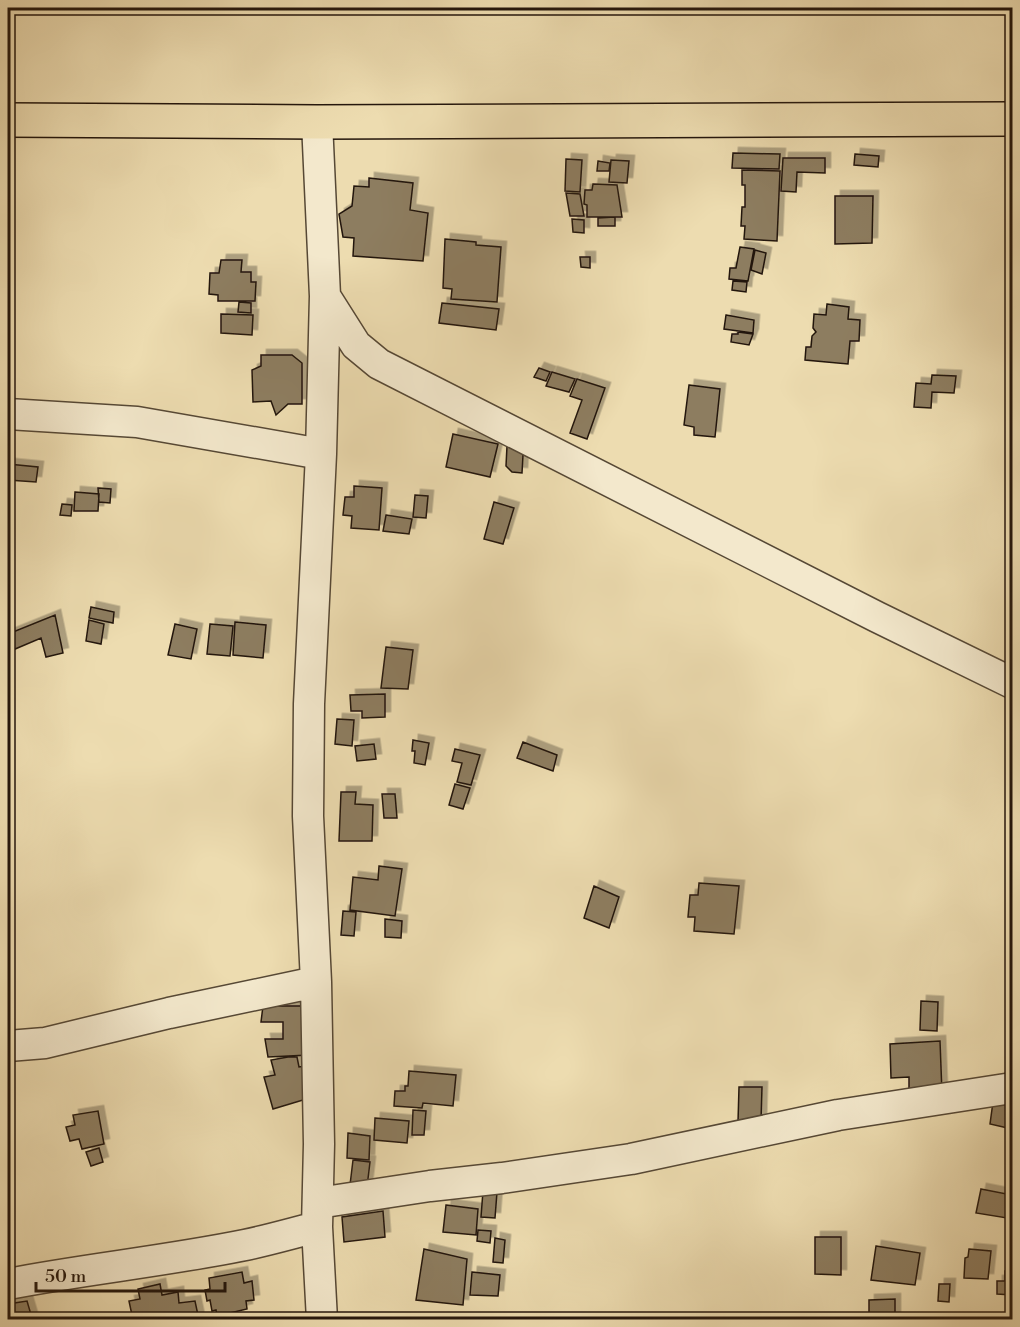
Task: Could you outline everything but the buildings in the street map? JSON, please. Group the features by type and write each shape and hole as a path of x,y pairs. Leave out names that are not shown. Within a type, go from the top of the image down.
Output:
{"highway":[{"path":"8,120 317,122 1012,119"}],"street":[{"path":"317,122 325,296 308,816 316,982 319,1144 317,1215 322,1320"},
{"path":"325,296 356,345 379,364 877,617 1012,683"},
{"path":"8,414 137,422 321,454"},
{"path":"8,1046 45,1043 169,1013 316,982"},
{"path":"8,1284 244,1245 317,1215 430,1186 631,1159 838,1115 1012,1088"}]}
